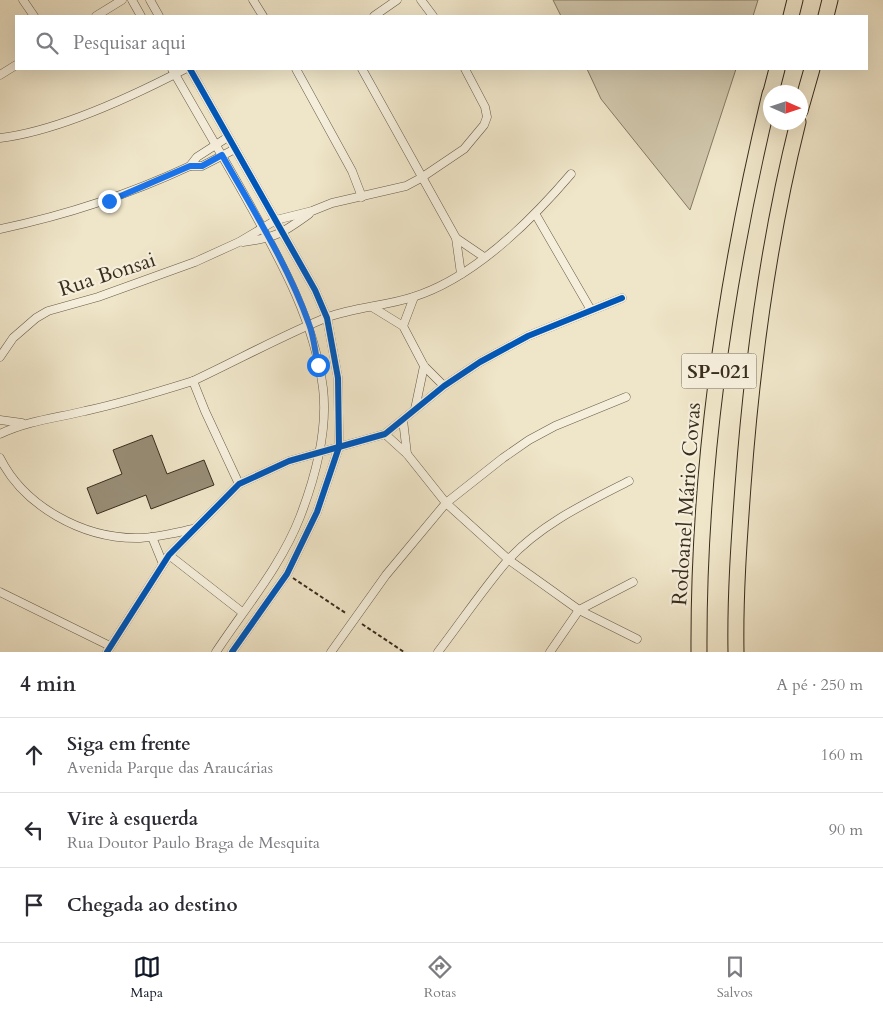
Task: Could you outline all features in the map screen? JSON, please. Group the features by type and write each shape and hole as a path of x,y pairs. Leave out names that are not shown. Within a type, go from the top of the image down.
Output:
{"highway":[{"path":"791,15 795,0"},
{"path":"826,15 830,0"},
{"name":"Rodoanel Mário Covas","path":"773,85 777,70"},
{"path":"807,85 812,70"},
{"name":"Rodoanel Mário Covas","path":"698,652 707,470 722,340 739,236 763,129"},
{"name":"SP-021","path":"737,652 736,631 746,447 757,341 770,255 796,130"},
{"path":"695,652 698,636"}],"street":[{"path":"23,0 33,15"},
{"path":"98,15 122,0"},
{"path":"132,0 140,15"},
{"path":"150,0 158,15"},
{"path":"253,0 262,15"},
{"path":"375,15 397,0"},
{"path":"421,0 433,15"},
{"path":"0,76 15,67"},
{"path":"191,70 276,220 327,318 338,378 339,447 317,512 287,574 232,652"},
{"path":"298,70 352,170 362,197"},
{"path":"363,70 456,238 461,274"},
{"path":"239,242 276,220 312,211 332,203 406,186 464,149 484,125 487,117 485,107 466,70"},
{"path":"0,138 39,130 81,115 173,71 269,238 300,300 310,326 323,389 318,453 311,485 288,542 275,566 216,652"},
{"path":"190,166 215,144 228,137"},
{"path":"0,230 109,201 190,166 202,166 234,149"},
{"path":"0,434 22,424 86,411 193,381 327,318 414,297 461,274 484,257 536,215 571,174"},
{"path":"239,242 269,238 283,233 312,211"},
{"path":"536,215 591,310"},
{"path":"456,238 484,257"},
{"name":"Rua Bonsai","path":"0,357 13,338 36,318 48,312 140,283 239,242"},
{"path":"403,326 414,297"},
{"path":"0,592 108,649 169,555 239,484 274,467 385,434 444,386 528,336 622,298"},
{"path":"372,307 403,326 424,366 444,386"},
{"path":"415,409 424,366"},
{"path":"193,381 239,484"},
{"path":"331,652 354,618 419,533 446,503 503,458 530,440 555,426 626,396"},
{"path":"0,420 22,424"},
{"path":"403,420 407,454"},
{"path":"385,434 407,454 446,503 509,560 579,610 637,639"},
{"path":"0,458 10,477 37,504 56,515 104,534 120,537 152,538 192,530"},
{"path":"438,652 509,560 550,524 630,481"},
{"path":"152,538 163,564"},
{"path":"169,555 242,612"},
{"path":"550,652 579,610 633,582"}],"path":[{"path":"287,574 404,652"}],"shaded area":[{"path":"553,0 758,0 753,15 560,15"},
{"path":"587,70 736,70 690,210 601,99"}],"building":[{"path":"152,435 167,474 204,460 214,485 151,509 146,495 97,514 87,488 122,474 113,450"}],"cycle path":[{"path":"191,70 315,290 327,318 338,378 339,447 317,512 287,574 232,652"},
{"path":"107,652 169,555 239,484 289,461 385,434 444,386 480,362 528,336 622,298"}],"route":[{"path":"109,201 190,166 202,166 222,155 269,238 300,300 310,326 318,365"}]}
